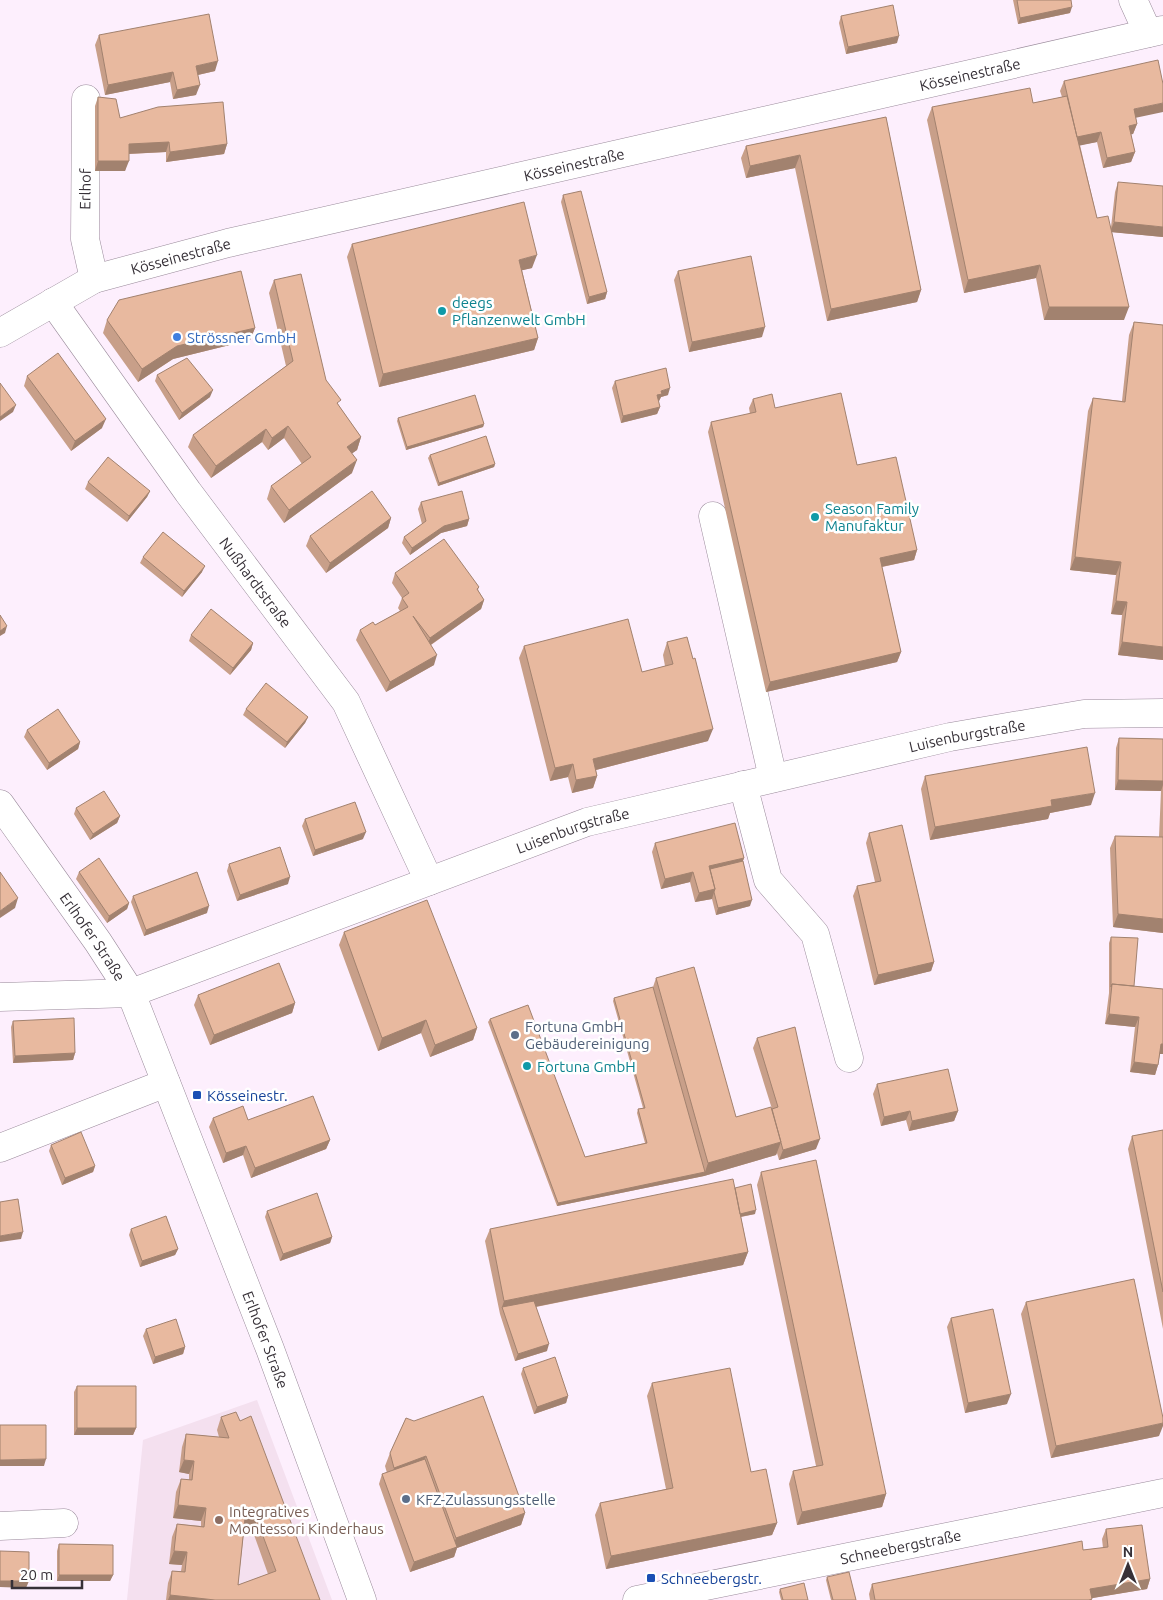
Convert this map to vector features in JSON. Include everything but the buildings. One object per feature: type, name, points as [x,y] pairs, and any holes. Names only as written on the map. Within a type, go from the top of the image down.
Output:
[{"type":"street","points":[[1133,0],[1155,32]]},
{"type":"street","name":"Kösseinestraße","points":[[0,333],[94,278],[237,241],[1155,32]]},
{"type":"street","name":"Erlhof","points":[[86,99],[85,239],[94,278]]},
{"type":"street","name":"Nußhardtstraße","points":[[53,302],[188,492],[346,702],[430,880]]},
{"type":"street","points":[[714,516],[773,778]]},
{"type":"street","name":"Luisenburgstraße","points":[[0,997],[131,993],[587,822],[950,737],[1084,714],[1163,713]]},
{"type":"street","points":[[743,785],[768,880],[815,934],[848,1058]]},
{"type":"street","name":"Erlhofer Straße","points":[[0,804],[98,942],[131,993],[270,1349],[362,1600]]},
{"type":"street","points":[[0,1148],[166,1083]]},
{"type":"street","name":"Schneebergstraße","points":[[637,1600],[1163,1493]]},
{"type":"street","points":[[0,1526],[64,1523]]},
{"type":"shaded area","name":"Integratives Montessori Kinderhaus","points":[[257,1400],[332,1600],[127,1600],[143,1440]]},
{"type":"place","name":"deegs Pflanzenwelt GmbH","points":[[442,311]]},
{"type":"place","name":"Strössner GmbH","points":[[177,337]]},
{"type":"place","name":"Season Family Manufaktur","points":[[815,517]]},
{"type":"place","name":"Fortuna GmbH Gebäudereinigung","points":[[515,1035]]},
{"type":"place","name":"Fortuna GmbH","points":[[527,1066]]},
{"type":"place","name":"Kösseinestr.","points":[[197,1095]]},
{"type":"place","name":"KFZ-Zulassungsstelle","points":[[406,1499]]},
{"type":"place","name":"Integratives Montessori Kinderhaus","points":[[219,1520]]},
{"type":"place","name":"Schneebergstr.","points":[[651,1578]]}]
